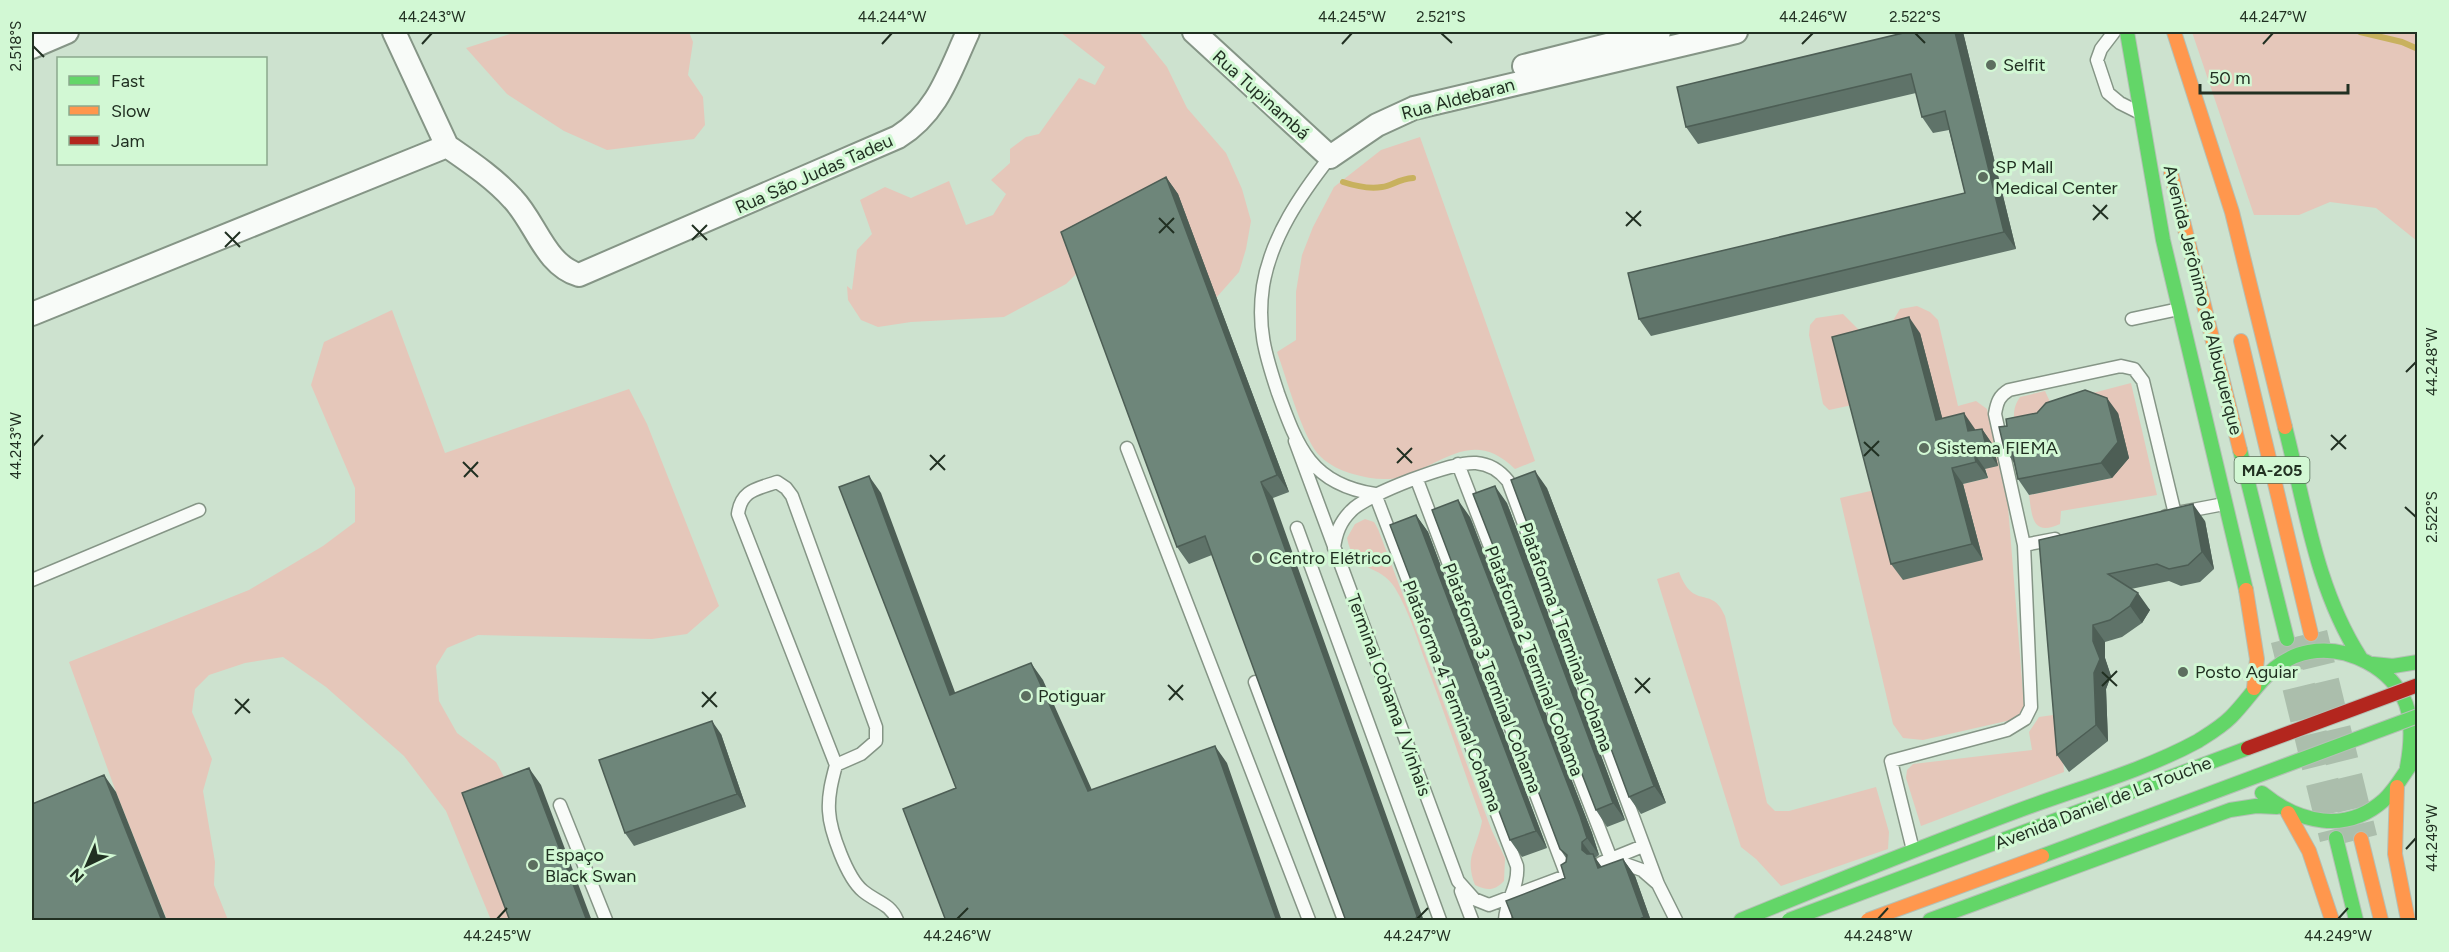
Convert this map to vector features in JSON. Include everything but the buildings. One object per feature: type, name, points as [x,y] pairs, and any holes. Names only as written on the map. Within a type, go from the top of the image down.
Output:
[{"type":"main road","points":[[2127,32],[2163,240],[2252,614],[2257,659],[2252,692],[2241,733],[2245,765],[2259,790],[2282,810],[2309,851],[2332,921]]},
{"type":"main road","points":[[2135,32],[2155,110]]},
{"type":"main road","points":[[2174,32],[2232,212],[2332,607],[2346,637],[2360,657]]},
{"type":"main road","name":"Avenida Jerônimo de Albuquerque","points":[[2174,32],[2202,169]]},
{"type":"main road","name":"Avenida Jerônimo de Albuquerque","points":[[2167,155],[2287,639]]},
{"type":"main road","name":"Avenida Jerônimo de Albuquerque","points":[[2238,328],[2311,634]]},
{"type":"main road","points":[[1741,921],[1913,850],[2173,753],[2208,736],[2230,718],[2283,661],[2302,653],[2331,651],[2360,657],[2373,664],[2391,679],[2403,699],[2411,721],[2412,744],[2407,767],[2397,787],[2392,833],[2396,876],[2408,921]]},
{"type":"main road","points":[[2373,664],[2393,666],[2418,662]]},
{"type":"main road","name":"Avenida Daniel de La Touche","points":[[1789,920],[2418,685]]},
{"type":"main road","name":"Avenida Daniel de La Touche","points":[[1868,921],[2418,716]]},
{"type":"main road","points":[[2407,767],[2418,755]]},
{"type":"main road","points":[[1930,921],[2229,810],[2256,806],[2282,810],[2307,820],[2327,823],[2347,820],[2375,807],[2397,787]]},
{"type":"main road","points":[[2336,838],[2356,921]]},
{"type":"main road","points":[[2361,839],[2381,921]]},
{"type":"street","points":[[32,47],[67,32]]},
{"type":"street","points":[[32,314],[447,146],[394,32]]},
{"type":"street","name":"Rua São Judas Tadeu","points":[[447,146],[496,182],[530,219],[558,265],[579,275],[897,137],[915,126],[935,101],[968,32]]},
{"type":"street","name":"Rua Tupinambá","points":[[1194,32],[1330,157]]},
{"type":"street","name":"Rua Aldebaran","points":[[1330,157],[1361,123],[1408,95],[1659,32]]},
{"type":"street","name":"Rua Aldebaran","points":[[1330,157],[1377,124],[1414,108],[1736,32]]},
{"type":"lane","points":[[2114,32],[2101,49],[2097,60],[2108,93],[2120,103],[2140,113]]},
{"type":"lane","name":"Terminal Cohama / Vinhais","points":[[1330,157],[1298,200],[1284,227],[1263,284],[1261,314],[1263,349],[1472,921]]},
{"type":"lane","points":[[2132,318],[2180,309]]},
{"type":"lane","points":[[1913,850],[1891,761],[2007,730],[2025,719],[2031,707],[2024,545],[1995,414],[1997,403],[2009,390],[2121,366],[2134,369],[2143,381],[2175,514]]},
{"type":"lane","points":[[1296,441],[1315,466],[1332,479],[1349,488],[1376,494]]},
{"type":"lane","points":[[1127,448],[1309,921]]},
{"type":"lane","points":[[1334,548],[1335,537],[1344,519],[1360,502],[1458,464]]},
{"type":"lane","name":"Plataforma 1 Terminal Cohama","points":[[1458,464],[1487,465],[1503,474],[1508,481],[1658,884]]},
{"type":"lane","name":"Plataforma 2 Terminal Cohama","points":[[1458,464],[1606,861]]},
{"type":"lane","name":"Plataforma 3 Terminal Cohama","points":[[1417,480],[1569,875]]},
{"type":"lane","points":[[836,765],[870,748],[876,741],[876,727],[792,496],[777,482],[744,495],[738,514],[836,765],[829,793],[829,812],[852,880],[863,892],[886,904],[894,912],[897,921]]},
{"type":"lane","name":"Plataforma 4 Terminal Cohama","points":[[1376,494],[1517,866],[1517,881],[1509,898]]},
{"type":"lane","points":[[2151,519],[2227,503]]},
{"type":"lane","points":[[32,580],[200,510]]},
{"type":"lane","points":[[1297,528],[1440,921]]},
{"type":"lane","points":[[2024,545],[2070,536]]},
{"type":"lane","points":[[1255,682],[1344,921]]},
{"type":"lane","points":[[560,805],[606,921]]},
{"type":"lane","points":[[1606,861],[1643,846]]},
{"type":"lane","points":[[1606,861],[1642,870],[1658,884],[1676,921]]},
{"type":"lane","name":"Terminal Cohama / Vinhais","points":[[1458,881],[1469,896],[1481,903],[1494,904],[1569,875]]},
{"type":"lane","points":[[1505,921],[1509,898]]},
{"type":"shaded area","points":[[516,32],[689,32],[693,42],[688,75],[703,97],[705,125],[694,139],[607,150],[564,131],[507,94],[466,48]]},
{"type":"shaded area","points":[[1060,32],[1139,32],[1167,67],[1187,108],[1226,153],[1242,189],[1251,221],[1239,272],[1216,298],[1080,270],[1066,284],[1004,317],[911,322],[878,327],[861,320],[848,300],[847,286],[852,290],[857,250],[872,234],[860,200],[885,187],[911,198],[949,181],[966,225],[993,215],[1006,194],[991,180],[1010,163],[1010,149],[1026,137],[1039,134],[1079,78],[1095,85],[1105,67]]},
{"type":"shaded area","points":[[2192,32],[2417,32],[2417,241],[2376,208],[2330,202],[2299,215],[2254,215]]},
{"type":"shaded area","points":[[1420,137],[1535,461],[1515,469],[1501,457],[1487,451],[1474,450],[1449,456],[1407,475],[1394,478],[1366,477],[1336,467],[1328,463],[1314,449],[1296,408],[1277,352],[1296,340],[1296,292],[1302,255],[1313,227],[1334,187],[1381,150]]},
{"type":"shaded area","points":[[1917,306],[1930,312],[1938,320],[1958,406],[1976,401],[1987,409],[2008,506],[2024,706],[2020,716],[2011,720],[1923,740],[1903,738],[1893,724],[1840,498],[1879,489],[1983,560],[1963,484],[1988,478],[1975,430],[1857,404],[1829,410],[1823,404],[1809,335],[1810,325],[1816,318],[1843,314],[1860,331],[1889,327],[1900,309]]},
{"type":"shaded area","points":[[392,310],[445,453],[629,389],[647,424],[719,606],[687,634],[652,639],[478,635],[447,648],[436,666],[439,701],[457,733],[496,762],[514,795],[515,920],[491,920],[446,811],[404,756],[326,687],[283,657],[245,663],[209,675],[195,689],[192,712],[212,759],[203,791],[215,862],[214,885],[228,920],[167,920],[116,792],[69,662],[249,590],[323,546],[355,522],[355,488],[311,385],[324,342]]},
{"type":"shaded area","points":[[2131,383],[2157,495],[2061,511],[2060,524],[2044,528],[2039,526],[2033,517],[2029,495],[2112,478],[2017,434],[2014,411],[2020,397],[2045,391],[2051,404]]},
{"type":"shaded area","points":[[1365,519],[1374,522],[1378,529],[1492,831],[1505,858],[1504,881],[1497,887],[1487,889],[1475,885],[1471,860],[1482,821],[1409,617],[1389,580],[1361,563],[1350,549],[1347,538],[1355,524]]},
{"type":"shaded area","points":[[1679,572],[1691,591],[1714,601],[1725,616],[1767,803],[1775,811],[1789,811],[1876,787],[1889,832],[1888,849],[1781,886],[1756,859],[1741,847],[1657,579]]},
{"type":"shaded area","points":[[2060,714],[2064,772],[1921,826],[1906,778],[1907,770],[1913,764],[2032,750],[2029,732],[2039,717]]},
{"type":"waterway","points":[[2360,32],[2402,42],[2418,49]]},
{"type":"waterway","points":[[1343,182],[1377,188],[1413,178]]},
{"type":"tunnel","points":[[2311,634],[2361,839]]},
{"type":"tunnel","points":[[2287,639],[2336,838]]},
{"type":"traffic: fast","points":[[2127,32],[2163,240],[2246,590]]},
{"type":"traffic: fast","points":[[2285,427],[2322,575],[2345,631],[2360,657]]},
{"type":"traffic: fast","points":[[2240,450],[2287,639]]},
{"type":"traffic: fast","points":[[1741,920],[2020,810],[2177,752],[2227,721],[2274,669],[2295,656],[2309,652],[2338,652],[2353,656],[2379,670],[2390,680],[2406,704],[2410,719],[2411,735],[2407,767]]},
{"type":"traffic: fast","points":[[2373,664],[2393,666],[2418,662]]},
{"type":"traffic: fast","points":[[2042,856],[2418,716]]},
{"type":"traffic: fast","points":[[1789,920],[2248,748]]},
{"type":"traffic: fast","points":[[2262,793],[2291,812],[2307,817],[2338,821],[2369,811],[2384,800],[2418,755]]},
{"type":"traffic: fast","points":[[1930,920],[2230,810],[2256,806],[2277,807]]},
{"type":"traffic: fast","points":[[2336,838],[2356,920]]},
{"type":"traffic: slow","points":[[2174,32],[2232,212],[2285,427]]},
{"type":"traffic: slow","points":[[2171,173],[2240,450]]},
{"type":"traffic: slow","points":[[2241,341],[2311,634]]},
{"type":"traffic: slow","points":[[2246,590],[2257,659],[2254,688]]},
{"type":"traffic: slow","points":[[2397,787],[2395,854],[2408,920]]},
{"type":"traffic: slow","points":[[2288,813],[2309,851],[2332,920]]},
{"type":"traffic: slow","points":[[2361,839],[2381,920]]},
{"type":"traffic: slow","points":[[1868,920],[2042,856]]},
{"type":"traffic: jam","points":[[2248,748],[2418,685]]},
{"type":"place","name":"Selfit","points":[[1991,65]]},
{"type":"place","name":"SP Mall Medical Center","points":[[1983,177]]},
{"type":"place","name":"Sistema FIEMA","points":[[1924,448]]},
{"type":"place","name":"Centro Elétrico","points":[[1257,558]]},
{"type":"place","name":"Posto Aguiar","points":[[2183,672]]},
{"type":"place","name":"Potiguar","points":[[1026,696]]},
{"type":"place","name":"Espaço Black Swan","points":[[533,865]]}]
